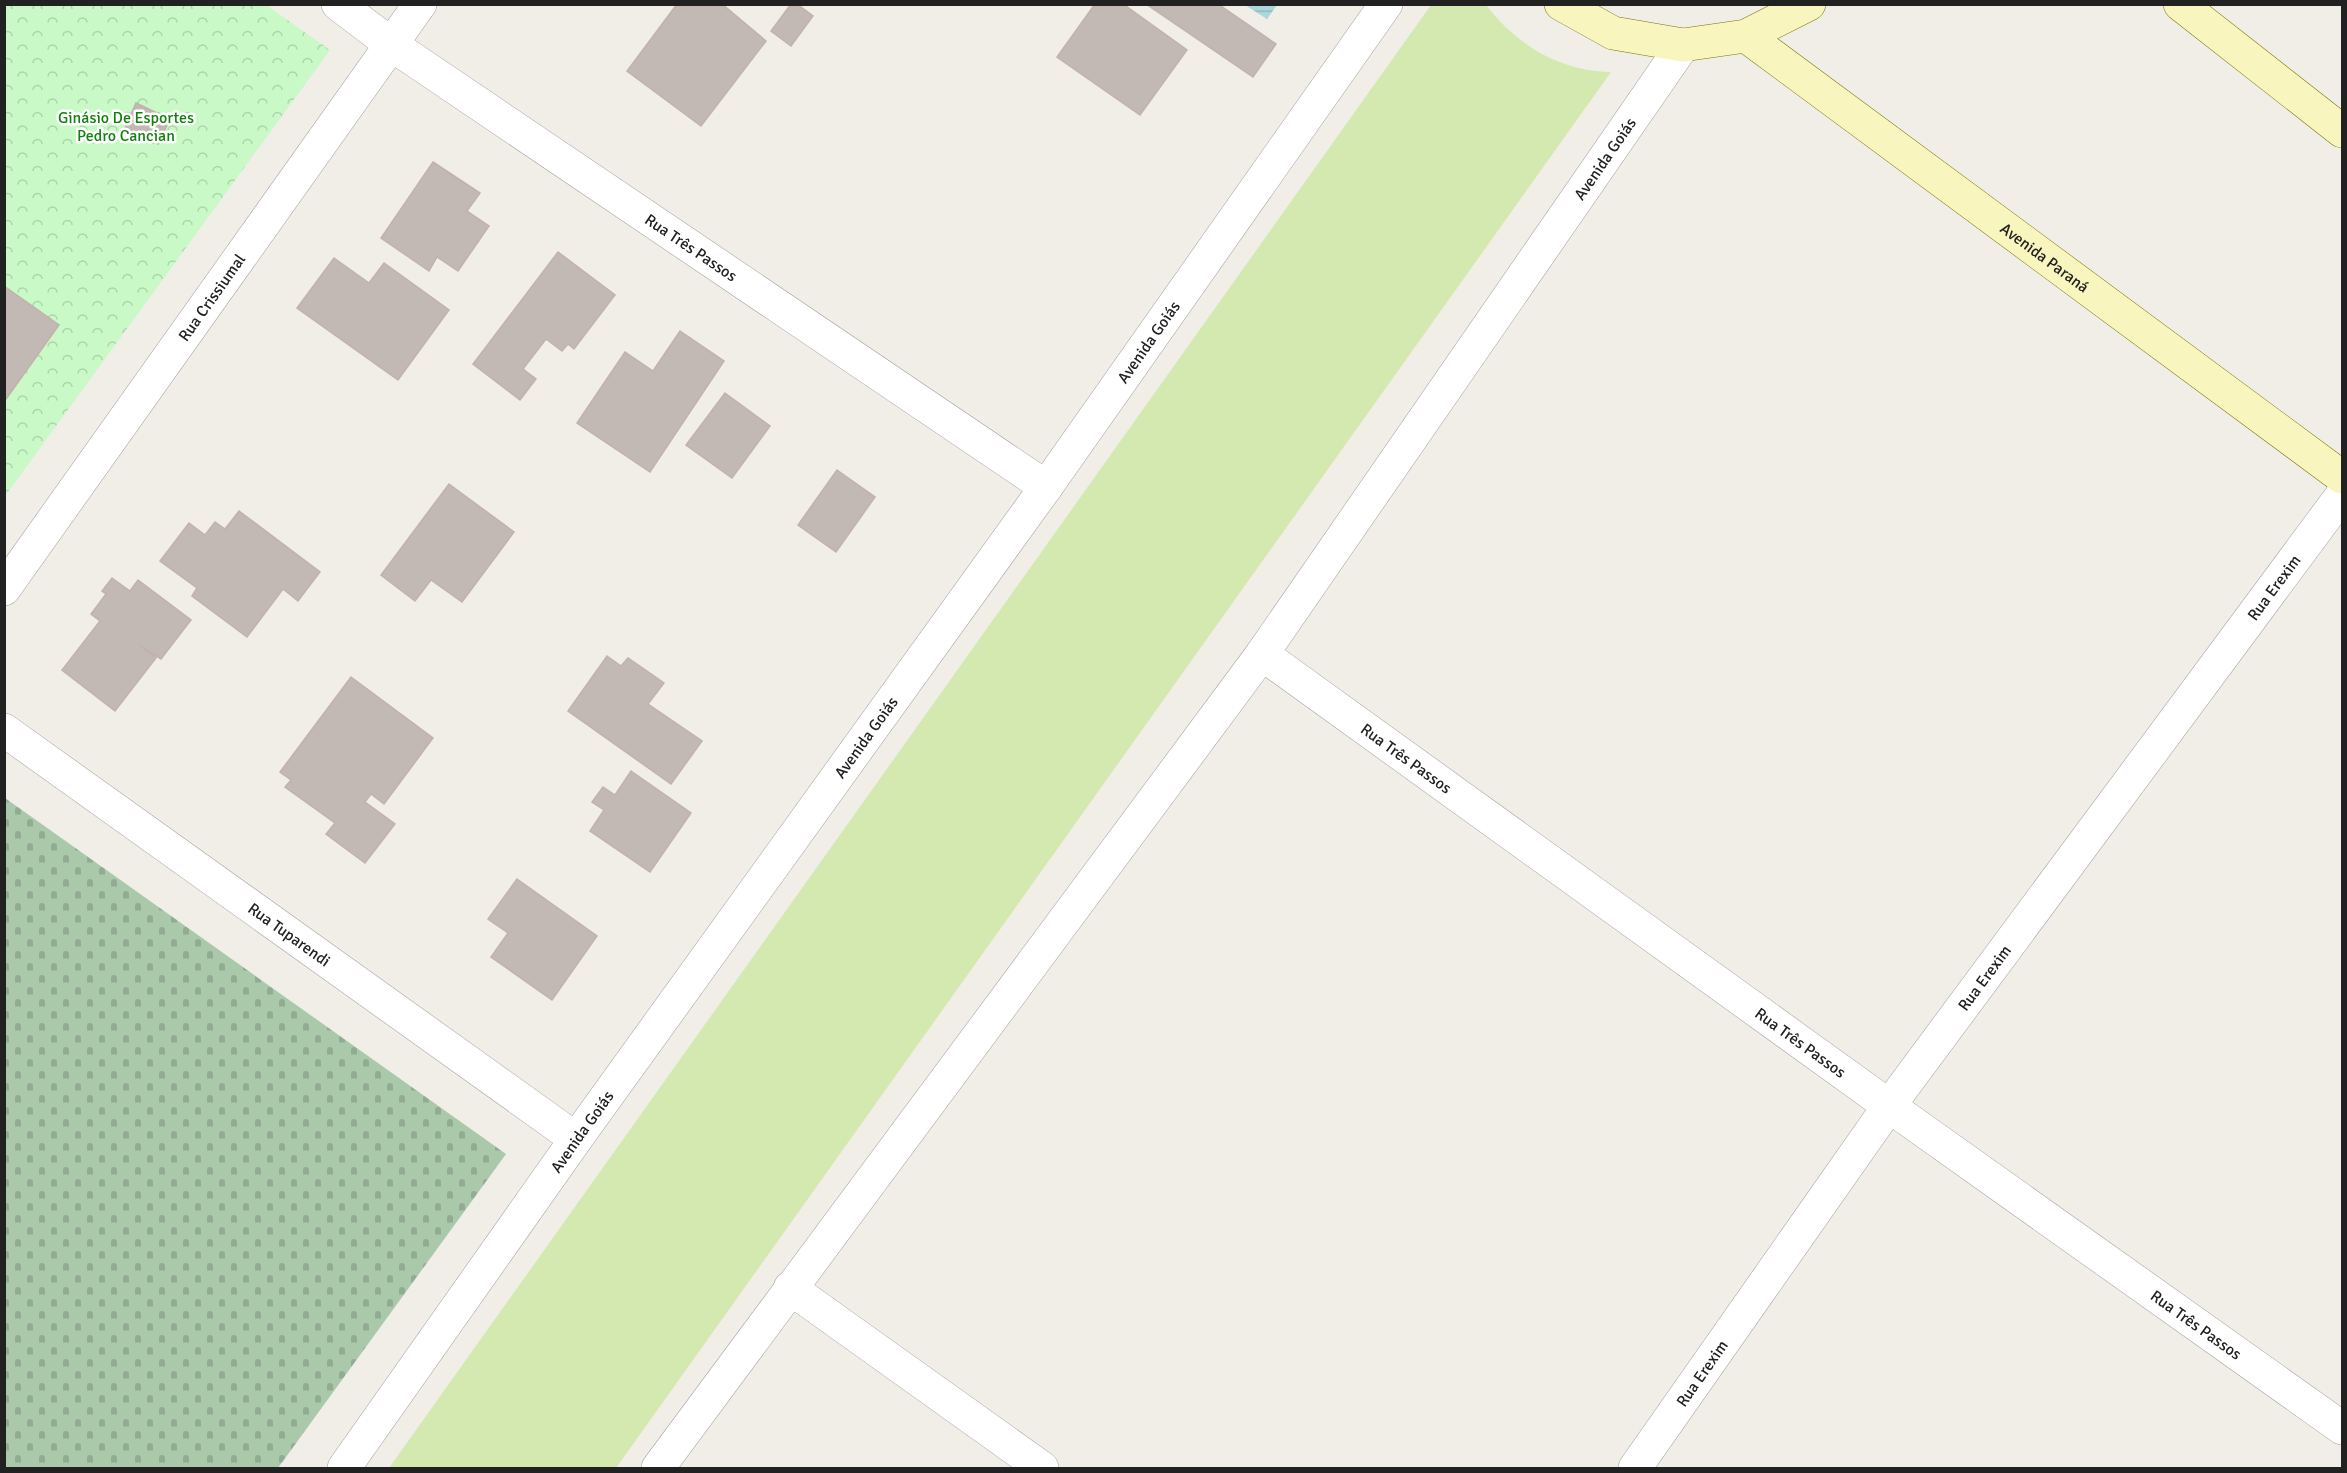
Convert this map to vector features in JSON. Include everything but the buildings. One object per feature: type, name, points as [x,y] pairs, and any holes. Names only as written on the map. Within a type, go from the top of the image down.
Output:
[{"type":"main road","points":[[1561,4],[1613,33],[1683,45],[1746,36],[1809,4]]},
{"type":"main road","points":[[2180,4],[2343,131]]},
{"type":"main road","name":"Avenida Paraná","points":[[1746,36],[2343,477]]},
{"type":"street","name":"Rua Três Passos","points":[[338,4],[392,45],[1046,487]]},
{"type":"street","name":"Rua Crissiumal","points":[[4,589],[420,4]]},
{"type":"street","name":"Avenida Goiás","points":[[344,1468],[576,1138],[1046,487],[1386,4]]},
{"type":"street","name":"Avenida Goiás","points":[[658,1468],[1262,654],[1683,45]]},
{"type":"street","name":"Rua Erexim","points":[[1635,1468],[1889,1106],[2343,495]]},
{"type":"street","name":"Rua Três Passos","points":[[1262,654],[1889,1106],[2343,1428]]},
{"type":"street","name":"Rua Tuparendi","points":[[4,730],[576,1138]]},
{"type":"street","points":[[790,1288],[1042,1468]]},
{"type":"green space","name":"Ginásio De Esportes Pedro Cancian","points":[[5,5],[266,5],[330,50],[5,496]]},
{"type":"green space","points":[[1431,5],[1486,5],[1511,32],[1525,44],[1541,53],[1574,67],[1611,72],[616,1468],[389,1468]]},
{"type":"green space","points":[[5,798],[506,1154],[278,1468],[5,1468]]},
{"type":"water","points":[[1277,4],[1267,19],[1245,5]]}]
